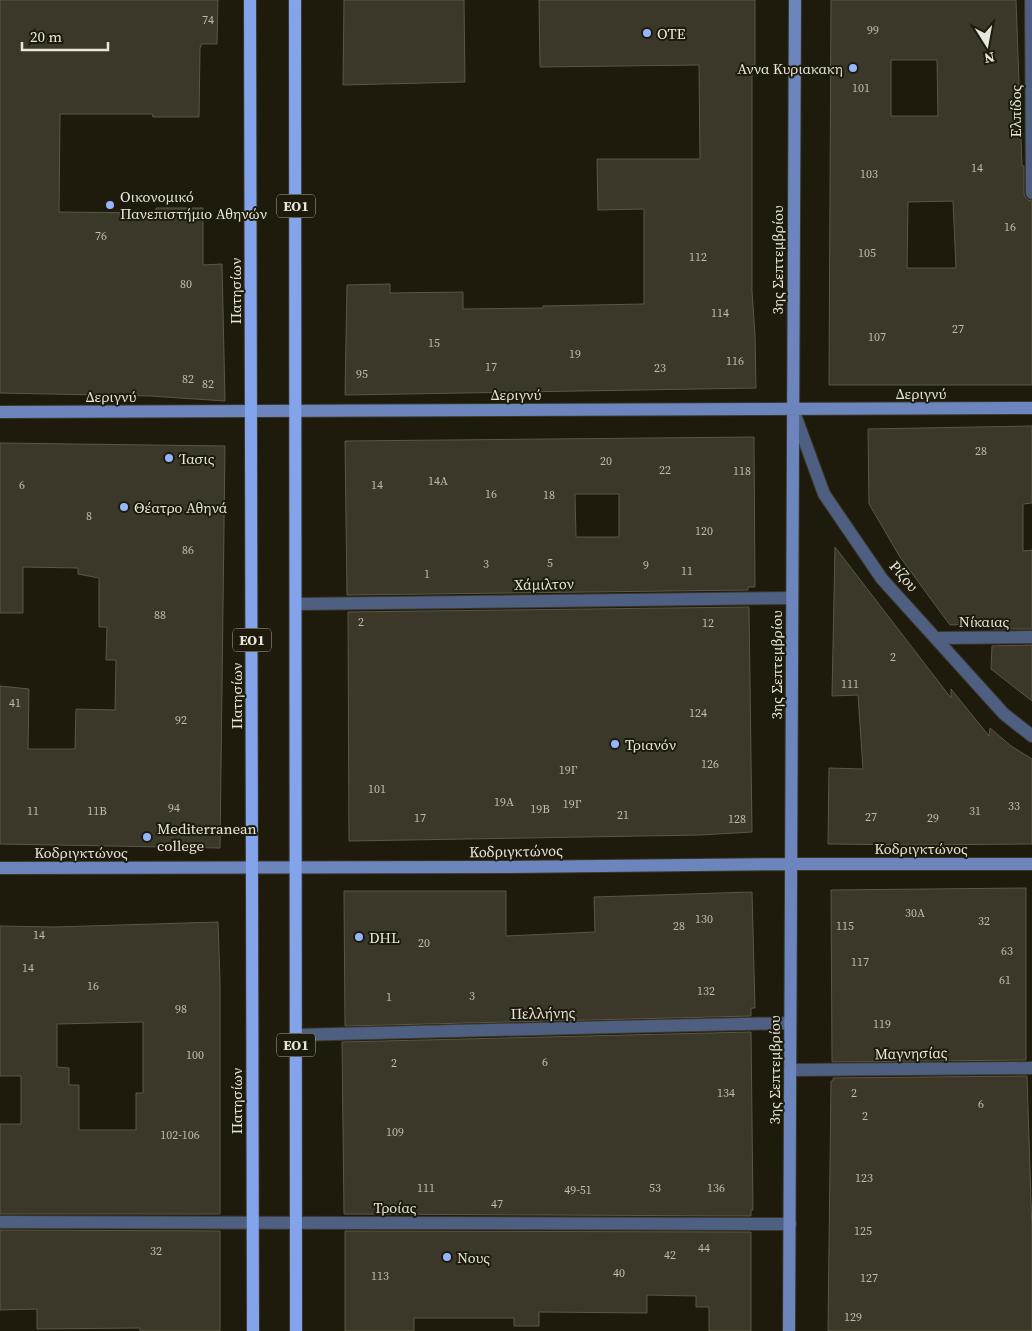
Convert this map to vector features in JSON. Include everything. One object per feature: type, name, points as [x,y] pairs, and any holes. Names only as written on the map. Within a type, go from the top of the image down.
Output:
[{"type":"main road","name":"Πατησίων","points":[[250,0],[253,1331]]},
{"type":"main road","name":"ΕΟ1","points":[[296,0],[296,1331]]},
{"type":"main road","name":"3ης Σεπτεμβρίου","points":[[789,1331],[795,0]]},
{"type":"main road","name":"Δεριγνύ","points":[[0,412],[1032,408]]},
{"type":"main road","name":"Κοδριγκτώνος","points":[[0,868],[1032,864]]},
{"type":"street","name":"Ελπίδος","points":[[1030,0],[1032,193]]},
{"type":"street","name":"Ρίζου","points":[[793,409],[824,494],[882,579],[1004,714],[1032,736]]},
{"type":"street","name":"Χάμιλτον","points":[[296,604],[792,598]]},
{"type":"street","name":"Νίκαιας","points":[[937,638],[1032,637]]},
{"type":"street","name":"Πελλήνης","points":[[296,1035],[790,1023]]},
{"type":"street","name":"Μαγνησίας","points":[[790,1070],[1032,1068]]},
{"type":"street","name":"Τροίας","points":[[0,1222],[790,1224]]},
{"type":"building","name":"Οικονομικό Πανεπιστήμιο Αθηνών","points":[[0,0],[218,0],[217,44],[201,44],[200,47],[199,117],[153,117],[152,114],[60,114],[59,212],[156,213],[156,208],[203,208],[203,265],[222,264],[225,401],[150,396],[0,393]]},
{"type":"building","points":[[344,0],[464,0],[465,82],[343,85]]},
{"type":"building","points":[[539,0],[755,0],[755,65],[752,65],[752,291],[756,388],[345,395],[347,285],[390,284],[390,293],[463,292],[463,309],[644,304],[644,209],[598,210],[597,159],[700,159],[699,65],[540,67]]},
{"type":"building","points":[[831,0],[1016,0],[1024,193],[1028,200],[1032,201],[1032,385],[829,385]],"holes":[[[891,60],[937,60],[938,116],[891,116]],[[953,201],[956,268],[907,268],[908,202]]]},
{"type":"building","points":[[1032,426],[1032,503],[1023,504],[1023,551],[1032,550],[1032,629],[993,629],[993,623],[950,625],[900,557],[869,504],[868,429]]},
{"type":"building","points":[[754,437],[755,587],[748,587],[748,590],[347,595],[345,441]],"holes":[[[575,494],[619,494],[619,537],[576,537]]]},
{"type":"building","points":[[0,443],[225,446],[220,848],[0,844],[0,686],[29,689],[28,749],[75,749],[76,709],[115,710],[116,660],[106,660],[107,627],[99,627],[99,578],[78,574],[78,568],[23,567],[23,613],[0,613]]},
{"type":"building","points":[[835,547],[951,698],[951,689],[989,736],[990,728],[1011,746],[1032,759],[1032,844],[828,844],[829,768],[863,769],[858,695],[832,696]]},
{"type":"building","points":[[749,607],[752,832],[701,835],[349,841],[348,612]]},
{"type":"building","points":[[1032,645],[1032,701],[991,669],[992,646]]},
{"type":"building","points":[[1026,888],[1026,1060],[832,1062],[831,890]]},
{"type":"building","points":[[344,891],[506,891],[506,936],[595,932],[594,897],[752,892],[755,1008],[751,1008],[751,1016],[345,1026]]},
{"type":"building","points":[[218,922],[220,980],[220,1214],[0,1214],[0,1124],[21,1124],[21,1076],[0,1076],[0,926],[55,927]],"holes":[[[143,1022],[143,1093],[136,1093],[136,1130],[79,1130],[79,1085],[69,1085],[69,1068],[57,1067],[57,1024]]]},
{"type":"building","points":[[751,1032],[753,1210],[751,1210],[751,1216],[344,1214],[342,1042]]},
{"type":"building","points":[[1027,1076],[1032,1232],[1032,1331],[828,1331],[831,1081],[833,1081],[833,1078]]},
{"type":"building","points":[[0,1230],[220,1231],[220,1331],[140,1331],[140,1328],[37,1329],[37,1309],[0,1310]]},
{"type":"building","points":[[345,1231],[751,1232],[751,1331],[709,1331],[709,1307],[696,1307],[696,1296],[647,1295],[647,1313],[539,1312],[539,1326],[514,1326],[514,1318],[414,1318],[414,1331],[345,1331]]},
{"type":"place","name":"ΟΤΕ","points":[[647,33]]},
{"type":"place","name":"Αννα Κυριακακη","points":[[853,68]]},
{"type":"place","name":"Οικονομικό Πανεπιστήμιο Αθηνών","points":[[110,205]]},
{"type":"place","name":"Ίασις","points":[[169,458]]},
{"type":"place","name":"Θέατρο Αθηνά","points":[[124,507]]},
{"type":"place","name":"Τριανόν","points":[[615,744]]},
{"type":"place","name":"Mediterranean college","points":[[147,837]]},
{"type":"place","name":"DHL","points":[[359,937]]},
{"type":"place","name":"Νους","points":[[447,1257]]}]
